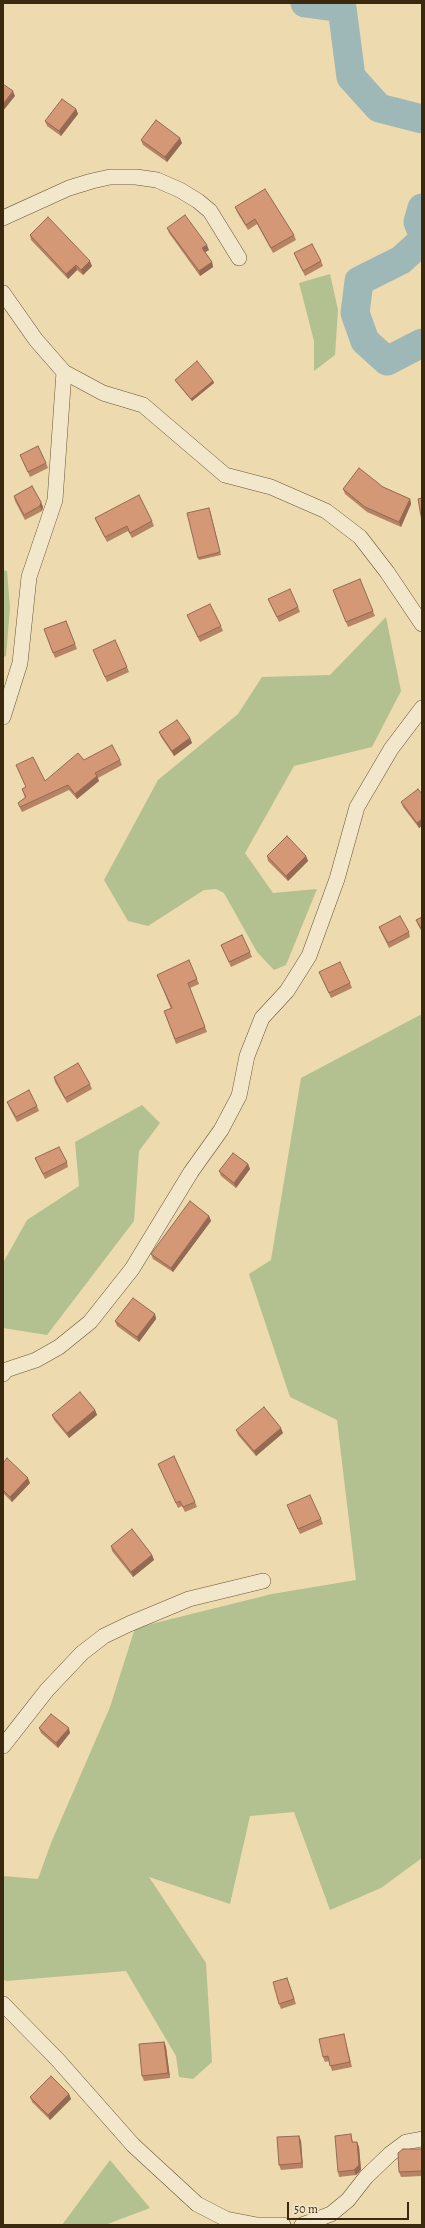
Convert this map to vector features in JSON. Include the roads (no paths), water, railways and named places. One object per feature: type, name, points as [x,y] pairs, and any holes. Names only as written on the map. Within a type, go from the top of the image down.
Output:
[{"type":"street","points":[[3,218],[70,188],[92,181],[110,177],[136,177],[157,180],[180,190],[198,201],[210,211],[239,258]]},
{"type":"street","points":[[3,293],[36,340],[64,372],[103,392],[143,405],[225,475],[271,487],[326,511],[360,537],[387,572],[422,624]]},
{"type":"street","points":[[3,717],[20,664],[30,576],[55,500],[64,372]]},
{"type":"street","points":[[3,1374],[6,1370],[36,1360],[59,1347],[90,1322],[132,1269],[191,1172],[221,1130],[239,1096],[247,1056],[262,1018],[287,991],[309,956],[320,922],[337,879],[357,807],[390,749],[422,708]]},
{"type":"street","points":[[3,1746],[48,1690],[82,1653],[104,1636],[189,1599],[263,1581]]},
{"type":"street","points":[[3,2004],[57,2059],[133,2145],[197,2204],[226,2219],[257,2225],[283,2225]]},
{"type":"street","points":[[302,2225],[330,2214],[348,2200],[366,2177],[390,2154],[406,2142],[422,2139]]},
{"type":"waterway","points":[[305,3],[342,8],[351,77],[379,108],[422,119]]},
{"type":"waterway","points":[[422,208],[418,222],[422,232]]},
{"type":"waterway","points":[[422,241],[401,260],[359,281],[355,313],[365,341],[387,361],[422,343]]}]
